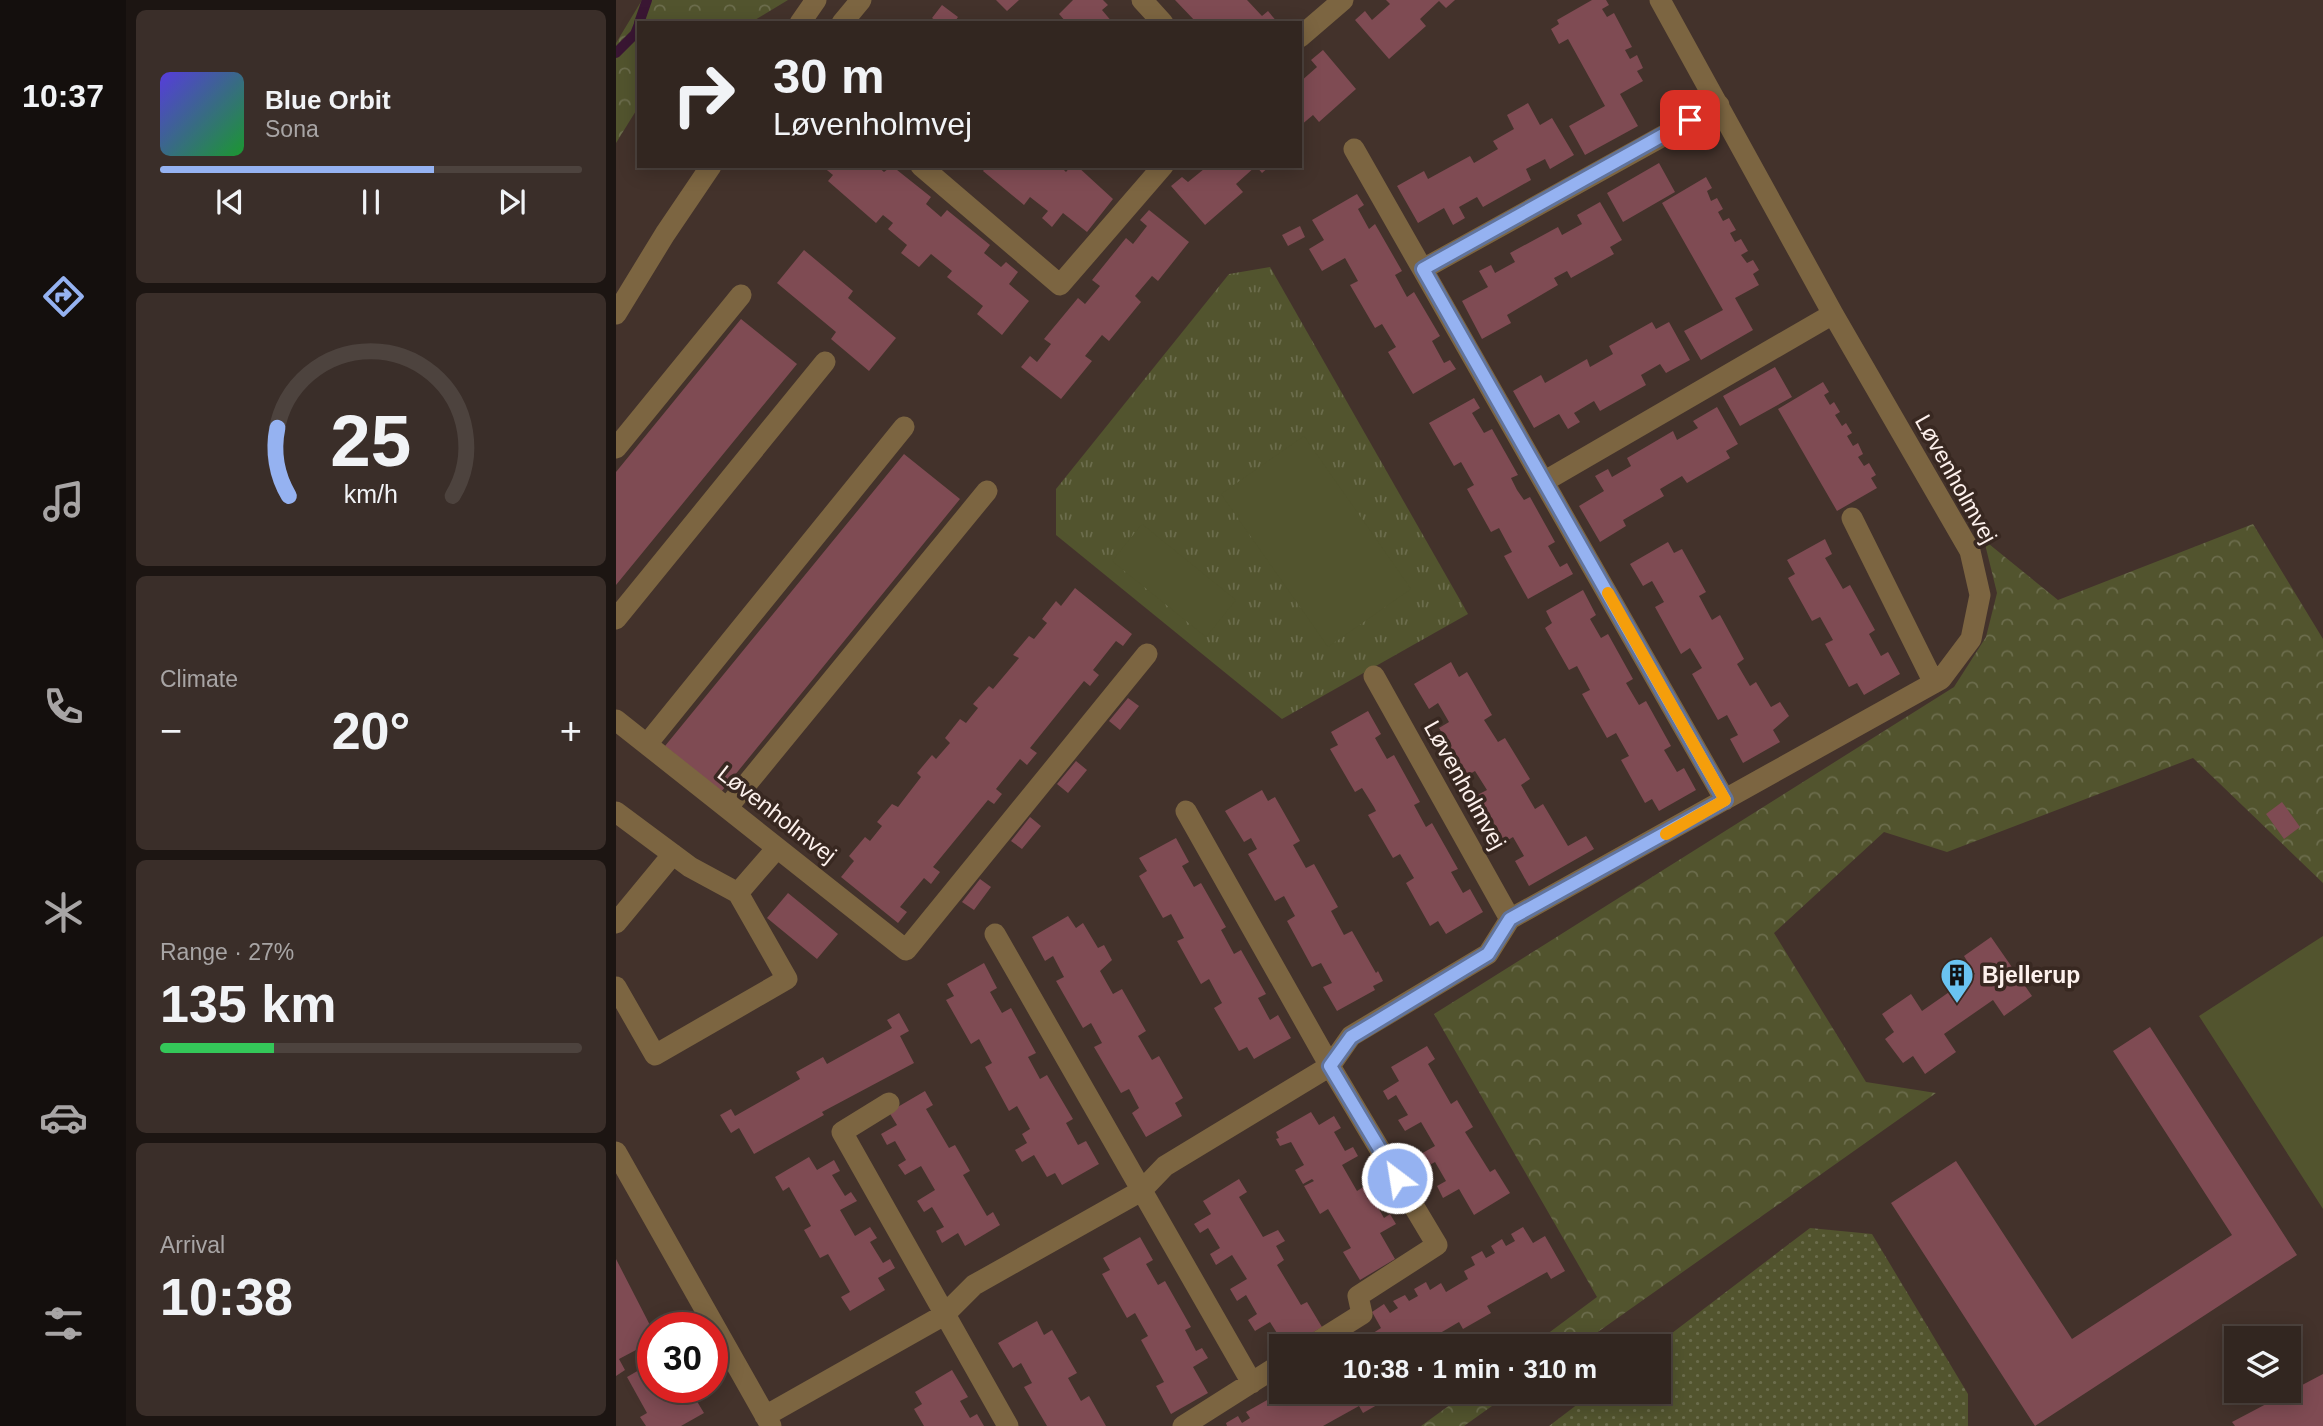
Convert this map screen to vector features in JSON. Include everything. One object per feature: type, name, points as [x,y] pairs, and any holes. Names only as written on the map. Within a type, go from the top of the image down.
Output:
[{"type":"street","points":[[801,21],[816,0]]},
{"type":"street","points":[[844,21],[861,0]]},
{"type":"street","points":[[1142,0],[1161,21]]},
{"type":"street","points":[[1302,35],[1343,0]]},
{"type":"street","name":"Løvenholmvej","points":[[768,1421],[944,1315],[974,1286],[1141,1191],[1165,1166],[1330,1066],[1351,1037],[1488,954],[1510,919],[1941,679],[1970,639],[1980,595],[1970,551],[1833,314],[1660,0]]},
{"type":"street","points":[[1423,269],[1719,104]]},
{"type":"street","points":[[1354,149],[1725,800]]},
{"type":"street","points":[[616,314],[710,168]]},
{"type":"street","points":[[922,168],[1060,285],[1161,168]]},
{"type":"street","points":[[616,448],[741,295]]},
{"type":"street","points":[[1545,481],[1833,314]]},
{"type":"street","points":[[616,619],[825,362]]},
{"type":"street","points":[[647,744],[905,427]]},
{"type":"street","points":[[727,808],[987,491]]},
{"type":"street","points":[[1852,518],[1934,683]]},
{"type":"street","name":"Løvenholmvej","points":[[616,720],[906,950],[1146,654]]},
{"type":"street","name":"Løvenholmvej","points":[[1374,676],[1510,919]]},
{"type":"street","points":[[1186,811],[1330,1066],[1437,1245],[1358,1296],[1362,1314],[1330,1334]]},
{"type":"street","points":[[616,812],[690,867],[738,892],[787,979],[655,1055],[616,987]]},
{"type":"street","points":[[738,892],[777,848]]},
{"type":"street","points":[[616,923],[673,854]]},
{"type":"street","points":[[995,934],[1252,1382]]},
{"type":"street","points":[[889,1103],[842,1132],[1008,1426]]},
{"type":"street","points":[[616,1152],[768,1421]]},
{"type":"street","points":[[1182,1426],[1269,1371]]},
{"type":"green space","points":[[642,0],[788,0],[753,21],[637,21],[637,109],[616,143],[616,43]]},
{"type":"green space","points":[[1270,267],[1468,614],[1282,719],[1056,535],[1056,489],[1229,274]]},
{"type":"green space","points":[[1304,436],[1411,589],[1328,647],[1221,494]]},
{"type":"green space","points":[[1142,524],[1236,600],[1206,637],[1112,561]]},
{"type":"green space","points":[[2253,524],[2323,639],[2323,883],[2193,758],[1947,852],[1884,832],[1774,933],[1866,1082],[1936,1093],[1595,1334],[1547,1334],[1597,1297],[1434,1014],[1954,687],[1986,637],[1997,593],[1984,540],[2058,600]]},
{"type":"green space","points":[[2323,936],[2323,1209],[2199,1016]]},
{"type":"green space","points":[[1810,1228],[1872,1234],[1968,1394],[1968,1426],[1549,1426],[1578,1404],[1671,1404],[1671,1334]]},
{"type":"green space","points":[[1451,1404],[1495,1404],[1464,1426],[1421,1426]]},
{"type":"building","points":[[996,0],[1019,0],[1007,11]]},
{"type":"building","points":[[1073,0],[1103,0],[1108,5],[1102,10],[1111,21],[1065,21],[1059,14]]},
{"type":"building","points":[[1175,0],[1247,0],[1262,16],[1268,11],[1276,21],[1208,19],[1195,21]]},
{"type":"building","points":[[1386,0],[1455,0],[1446,8],[1439,1],[1420,19],[1426,26],[1389,59],[1355,20],[1365,11],[1372,20],[1390,4]]},
{"type":"building","points":[[1592,0],[1606,0],[1609,5],[1602,9],[1607,17],[1614,13],[1632,47],[1625,50],[1630,59],[1637,55],[1643,68],[1637,71],[1643,81],[1620,94],[1638,126],[1585,155],[1569,126],[1605,106],[1568,39],[1559,44],[1551,29],[1559,24],[1557,20]]},
{"type":"building","points":[[942,5],[958,17],[955,21],[936,21],[932,18]]},
{"type":"building","points":[[1323,50],[1356,89],[1319,122],[1313,115],[1302,124],[1302,80],[1317,67],[1311,60]]},
{"type":"building","points":[[1528,103],[1540,125],[1552,118],[1574,155],[1550,169],[1545,159],[1526,169],[1531,180],[1483,207],[1477,197],[1459,207],[1465,218],[1453,225],[1444,208],[1418,223],[1397,186],[1424,171],[1428,179],[1470,156],[1474,163],[1498,149],[1493,141],[1514,129],[1507,115]]},
{"type":"building","points":[[1659,163],[1675,192],[1623,222],[1607,193]]},
{"type":"building","points":[[824,168],[879,168],[884,172],[895,168],[931,197],[926,204],[941,217],[947,210],[990,245],[984,253],[1001,267],[1006,262],[1018,272],[1009,284],[1029,301],[1002,335],[977,314],[983,306],[947,277],[952,271],[931,254],[919,267],[901,253],[907,245],[888,229],[893,223],[883,215],[876,223],[828,181],[833,175]]},
{"type":"building","points":[[985,168],[1062,168],[1066,172],[1069,168],[1079,168],[1113,199],[1087,232],[1063,213],[1052,227],[1042,218],[1048,211],[1030,197],[1024,205],[983,171]]},
{"type":"building","points":[[1254,168],[1236,184],[1243,192],[1205,225],[1171,186],[1182,177],[1188,182],[1204,169]]},
{"type":"building","points":[[1706,177],[1712,188],[1707,191],[1711,201],[1717,198],[1723,209],[1718,212],[1723,221],[1729,218],[1736,230],[1730,233],[1735,242],[1741,239],[1748,251],[1741,255],[1747,263],[1753,260],[1759,270],[1753,274],[1759,285],[1735,298],[1753,330],[1701,360],[1684,331],[1723,310],[1662,203]]},
{"type":"building","points":[[1357,194],[1364,205],[1358,209],[1369,229],[1375,224],[1402,271],[1395,275],[1407,297],[1414,292],[1440,336],[1432,341],[1444,363],[1450,360],[1456,369],[1413,394],[1388,352],[1396,347],[1382,324],[1375,328],[1350,285],[1358,281],[1345,258],[1322,271],[1309,249],[1324,240],[1312,220]]},
{"type":"building","points":[[1600,202],[1622,240],[1610,247],[1614,254],[1571,278],[1567,271],[1554,278],[1558,285],[1507,315],[1511,323],[1482,339],[1462,301],[1488,287],[1479,271],[1491,265],[1495,273],[1515,262],[1510,253],[1558,227],[1562,235],[1582,224],[1577,215]]},
{"type":"building","points":[[1149,210],[1189,242],[1158,281],[1152,276],[1135,296],[1141,302],[1109,341],[1102,335],[1085,356],[1092,361],[1061,399],[1021,367],[1030,356],[1037,362],[1051,344],[1044,339],[1078,298],[1085,304],[1100,286],[1092,280],[1126,238],[1133,244],[1147,226],[1140,220]]},
{"type":"building","points":[[1300,226],[1305,237],[1288,246],[1282,235]]},
{"type":"building","points":[[804,250],[853,291],[848,298],[896,338],[869,371],[831,339],[836,332],[777,283]]},
{"type":"building","points":[[741,319],[797,364],[616,585],[616,472]]},
{"type":"building","points":[[1652,322],[1656,329],[1669,322],[1690,360],[1666,373],[1660,364],[1641,375],[1646,385],[1600,411],[1594,401],[1574,413],[1580,422],[1568,429],[1559,414],[1534,428],[1513,391],[1541,375],[1545,383],[1587,359],[1590,367],[1613,354],[1609,346]]},
{"type":"building","points":[[1775,367],[1792,397],[1740,426],[1723,396]]},
{"type":"building","points":[[1823,382],[1829,392],[1824,395],[1830,405],[1834,402],[1840,412],[1835,415],[1842,426],[1846,423],[1852,433],[1847,436],[1853,446],[1858,443],[1863,454],[1858,457],[1864,466],[1869,463],[1876,475],[1871,478],[1877,488],[1837,511],[1778,409]]},
{"type":"building","points":[[1474,398],[1480,408],[1472,413],[1484,433],[1492,429],[1518,475],[1511,478],[1517,490],[1524,500],[1530,497],[1555,542],[1548,546],[1560,567],[1567,563],[1573,574],[1528,599],[1504,556],[1512,552],[1499,528],[1491,532],[1467,489],[1474,485],[1461,462],[1454,466],[1429,423]]},
{"type":"building","points":[[1717,407],[1738,444],[1726,451],[1730,458],[1687,483],[1682,476],[1660,489],[1664,496],[1623,520],[1626,526],[1600,542],[1579,506],[1604,491],[1595,476],[1608,469],[1612,477],[1631,466],[1627,458],[1673,431],[1677,440],[1698,428],[1693,421]]},
{"type":"building","points":[[904,454],[960,499],[721,792],[665,746]]},
{"type":"building","points":[[1825,539],[1832,554],[1825,558],[1843,589],[1850,585],[1875,630],[1869,634],[1881,656],[1888,652],[1900,674],[1864,695],[1857,683],[1849,687],[1825,644],[1833,640],[1820,617],[1812,621],[1788,578],[1795,574],[1787,560]]},
{"type":"building","points":[[1668,542],[1674,553],[1682,549],[1706,592],[1699,596],[1712,620],[1720,615],[1744,659],[1737,664],[1750,686],[1756,682],[1771,707],[1780,702],[1789,716],[1773,730],[1780,742],[1743,763],[1730,739],[1738,735],[1727,715],[1718,720],[1692,674],[1702,668],[1690,648],[1681,654],[1655,607],[1664,602],[1652,581],[1643,586],[1630,564]]},
{"type":"building","points":[[1075,588],[1132,634],[1123,646],[1116,641],[1093,670],[1099,675],[1090,686],[1084,681],[1030,748],[1037,753],[1027,765],[1020,759],[996,789],[1002,794],[994,804],[988,800],[933,867],[940,872],[931,884],[924,878],[900,907],[907,912],[898,923],[841,877],[854,861],[849,856],[865,837],[870,841],[882,826],[877,822],[892,804],[898,807],[921,777],[917,773],[932,755],[936,759],[950,743],[945,738],[960,719],[966,723],[978,708],[973,704],[989,686],[993,689],[1019,658],[1013,655],[1029,636],[1034,639],[1047,623],[1042,619],[1056,601],[1061,606]]},
{"type":"building","points":[[1583,590],[1596,615],[1590,619],[1601,638],[1608,634],[1633,679],[1626,683],[1639,705],[1646,701],[1671,746],[1664,750],[1677,772],[1684,768],[1696,790],[1659,811],[1652,799],[1645,803],[1621,760],[1629,756],[1616,733],[1607,738],[1582,694],[1590,690],[1577,666],[1569,670],[1545,628],[1552,623],[1546,611]]},
{"type":"building","points":[[1451,662],[1459,677],[1467,672],[1492,715],[1484,720],[1498,742],[1505,738],[1530,779],[1521,785],[1535,809],[1543,804],[1568,846],[1586,836],[1594,849],[1529,886],[1515,861],[1524,856],[1513,837],[1505,842],[1477,795],[1487,790],[1475,771],[1468,775],[1439,728],[1449,722],[1438,703],[1429,709],[1414,684]]},
{"type":"building","points":[[1128,698],[1139,706],[1120,730],[1109,721]]},
{"type":"building","points":[[1368,711],[1381,734],[1375,738],[1387,759],[1394,755],[1420,802],[1414,805],[1426,827],[1432,823],[1458,869],[1451,872],[1463,893],[1470,889],[1483,912],[1446,934],[1438,921],[1430,926],[1406,883],[1414,878],[1400,854],[1393,858],[1368,815],[1376,811],[1374,807],[1362,788],[1355,792],[1330,749],[1338,745],[1331,732]]},
{"type":"building","points":[[1076,761],[1087,770],[1068,793],[1057,784]]},
{"type":"building","points":[[1262,790],[1268,801],[1275,797],[1300,841],[1293,845],[1306,868],[1314,864],[1338,907],[1331,911],[1344,935],[1352,931],[1383,981],[1373,986],[1375,990],[1337,1011],[1323,987],[1332,983],[1321,963],[1312,967],[1287,921],[1295,916],[1284,896],[1275,901],[1248,854],[1257,849],[1251,838],[1244,842],[1225,811]]},
{"type":"building","points":[[2282,802],[2300,827],[2284,839],[2266,814]]},
{"type":"building","points":[[1030,817],[1041,826],[1022,849],[1011,841]]},
{"type":"building","points":[[1176,838],[1189,862],[1182,866],[1194,887],[1201,883],[1226,927],[1221,930],[1234,954],[1241,950],[1266,994],[1258,998],[1270,1020],[1278,1015],[1291,1038],[1254,1059],[1247,1047],[1239,1051],[1214,1008],[1222,1003],[1209,979],[1201,984],[1177,941],[1184,938],[1171,914],[1163,918],[1139,876],[1147,871],[1139,858]]},
{"type":"building","points":[[980,879],[991,887],[974,910],[962,902]]},
{"type":"building","points":[[788,893],[838,934],[817,959],[767,918]]},
{"type":"building","points":[[1068,916],[1076,928],[1083,923],[1098,948],[1104,945],[1112,960],[1100,971],[1113,994],[1122,989],[1146,1031],[1138,1036],[1152,1060],[1159,1056],[1183,1098],[1175,1103],[1182,1116],[1146,1137],[1132,1113],[1139,1108],[1129,1089],[1121,1093],[1094,1047],[1102,1043],[1091,1023],[1083,1028],[1056,981],[1064,977],[1053,956],[1045,961],[1032,937]]},
{"type":"building","name":"Bjellerup","points":[[1991,937],[2032,996],[2004,1016],[1993,1000],[1944,1034],[1956,1052],[1925,1074],[1913,1056],[1903,1063],[1885,1039],[1894,1032],[1882,1014],[1911,994],[1922,1011],[1975,974],[1964,956]]},
{"type":"building","points":[[984,963],[997,988],[990,992],[1002,1013],[1011,1008],[1036,1053],[1028,1057],[1040,1079],[1047,1075],[1073,1119],[1066,1123],[1078,1145],[1086,1141],[1099,1164],[1062,1185],[1055,1173],[1047,1177],[1034,1155],[1022,1162],[1015,1150],[1027,1143],[1022,1134],[1030,1129],[1017,1106],[1009,1111],[985,1067],[992,1063],[979,1039],[971,1044],[946,1000],[954,996],[947,984]]},
{"type":"building","points":[[899,1013],[909,1031],[900,1036],[914,1063],[822,1112],[824,1115],[754,1154],[739,1128],[731,1133],[720,1115],[731,1109],[735,1116],[800,1079],[796,1072],[823,1057],[827,1064],[892,1028],[887,1020]]},
{"type":"building","points":[[2150,1027],[2297,1255],[2035,1426],[1891,1203],[1956,1161],[2072,1339],[2232,1235],[2113,1051]]},
{"type":"building","points":[[1427,1046],[1435,1059],[1428,1064],[1451,1104],[1457,1100],[1473,1127],[1465,1132],[1490,1172],[1495,1169],[1510,1193],[1474,1215],[1459,1189],[1443,1198],[1437,1186],[1446,1181],[1435,1162],[1426,1167],[1419,1155],[1435,1146],[1421,1122],[1405,1131],[1398,1120],[1408,1115],[1396,1095],[1388,1100],[1383,1091],[1399,1081],[1391,1067]]},
{"type":"building","points":[[925,1091],[933,1105],[926,1109],[949,1148],[955,1145],[970,1171],[963,1175],[987,1216],[993,1212],[1000,1225],[965,1246],[958,1233],[942,1243],[936,1231],[944,1227],[932,1207],[924,1212],[917,1201],[935,1190],[921,1166],[905,1175],[898,1165],[906,1160],[895,1141],[887,1145],[881,1134],[897,1125],[889,1112]]},
{"type":"building","points":[[1311,1112],[1319,1125],[1334,1116],[1341,1128],[1334,1132],[1345,1151],[1353,1147],[1358,1156],[1342,1165],[1357,1191],[1371,1182],[1378,1193],[1372,1197],[1384,1218],[1390,1214],[1396,1224],[1380,1233],[1395,1259],[1360,1280],[1343,1252],[1351,1248],[1328,1209],[1320,1214],[1304,1186],[1314,1181],[1312,1179],[1303,1184],[1295,1170],[1304,1165],[1291,1142],[1280,1146],[1276,1139],[1279,1138],[1276,1132]]},
{"type":"building","points":[[809,1157],[817,1170],[834,1160],[840,1171],[832,1175],[845,1196],[851,1192],[857,1201],[840,1210],[855,1236],[870,1227],[877,1238],[870,1242],[883,1263],[890,1259],[895,1268],[878,1278],[885,1290],[850,1311],[841,1297],[850,1292],[828,1254],[820,1258],[804,1230],[811,1226],[789,1187],[783,1191],[775,1177]]},
{"type":"building","points":[[1239,1179],[1247,1192],[1239,1197],[1263,1237],[1278,1230],[1285,1241],[1276,1246],[1284,1260],[1277,1265],[1301,1305],[1307,1302],[1322,1327],[1310,1334],[1278,1334],[1270,1322],[1255,1331],[1248,1320],[1257,1314],[1246,1295],[1237,1301],[1230,1289],[1247,1279],[1232,1255],[1216,1265],[1210,1254],[1220,1248],[1208,1228],[1200,1233],[1194,1224],[1211,1214],[1203,1201]]},
{"type":"building","points":[[1523,1227],[1533,1243],[1545,1236],[1565,1271],[1551,1279],[1547,1272],[1487,1306],[1491,1313],[1463,1329],[1459,1322],[1438,1334],[1372,1334],[1381,1328],[1372,1312],[1384,1304],[1390,1313],[1398,1308],[1393,1301],[1405,1295],[1409,1301],[1418,1296],[1414,1289],[1426,1282],[1430,1290],[1441,1283],[1446,1292],[1468,1279],[1464,1271],[1475,1265],[1471,1257],[1482,1251],[1486,1258],[1495,1253],[1491,1246],[1502,1239],[1506,1246],[1515,1241],[1511,1234]]},
{"type":"building","points":[[1140,1237],[1153,1260],[1146,1264],[1158,1285],[1165,1281],[1191,1327],[1185,1330],[1196,1351],[1202,1348],[1208,1358],[1193,1367],[1208,1393],[1171,1414],[1156,1386],[1164,1382],[1141,1340],[1148,1336],[1135,1313],[1127,1318],[1102,1274],[1110,1270],[1103,1258]]},
{"type":"building","points":[[616,1259],[643,1312],[637,1312],[637,1349],[619,1359],[625,1370],[616,1376]]},
{"type":"building","points":[[1037,1321],[1044,1335],[1052,1330],[1077,1373],[1068,1378],[1081,1401],[1089,1396],[1106,1426],[1047,1426],[1024,1387],[1032,1383],[1021,1363],[1013,1368],[998,1343]]},
{"type":"building","points":[[952,1370],[968,1397],[960,1401],[970,1418],[977,1414],[984,1426],[924,1426],[914,1409],[922,1404],[915,1392]]},
{"type":"building","points":[[637,1371],[637,1395],[627,1377]]},
{"type":"building","points":[[2323,1374],[2323,1426],[2235,1426],[2232,1422],[2268,1403],[2301,1403],[2301,1386]]},
{"type":"building","points":[[1269,1399],[1269,1404],[1377,1405],[1363,1413],[1359,1406],[1323,1426],[1227,1426],[1226,1423],[1238,1416],[1242,1423],[1250,1418],[1246,1412]]},
{"type":"building","points":[[641,1403],[698,1403],[704,1413],[681,1426],[646,1426],[640,1417],[647,1413]]},
{"type":"waterway","points":[[640,21],[647,0]]},
{"type":"waterway","points":[[616,53],[637,29]]},
{"type":"slow traffic","points":[[1608,593],[1725,800],[1666,834]]},
{"type":"place","name":"Bjellerup","points":[[1957,1005]]},
{"type":"route","points":[[1397,1178],[1330,1066],[1351,1037],[1488,954],[1510,919],[1725,800],[1423,269],[1690,120]]}]
